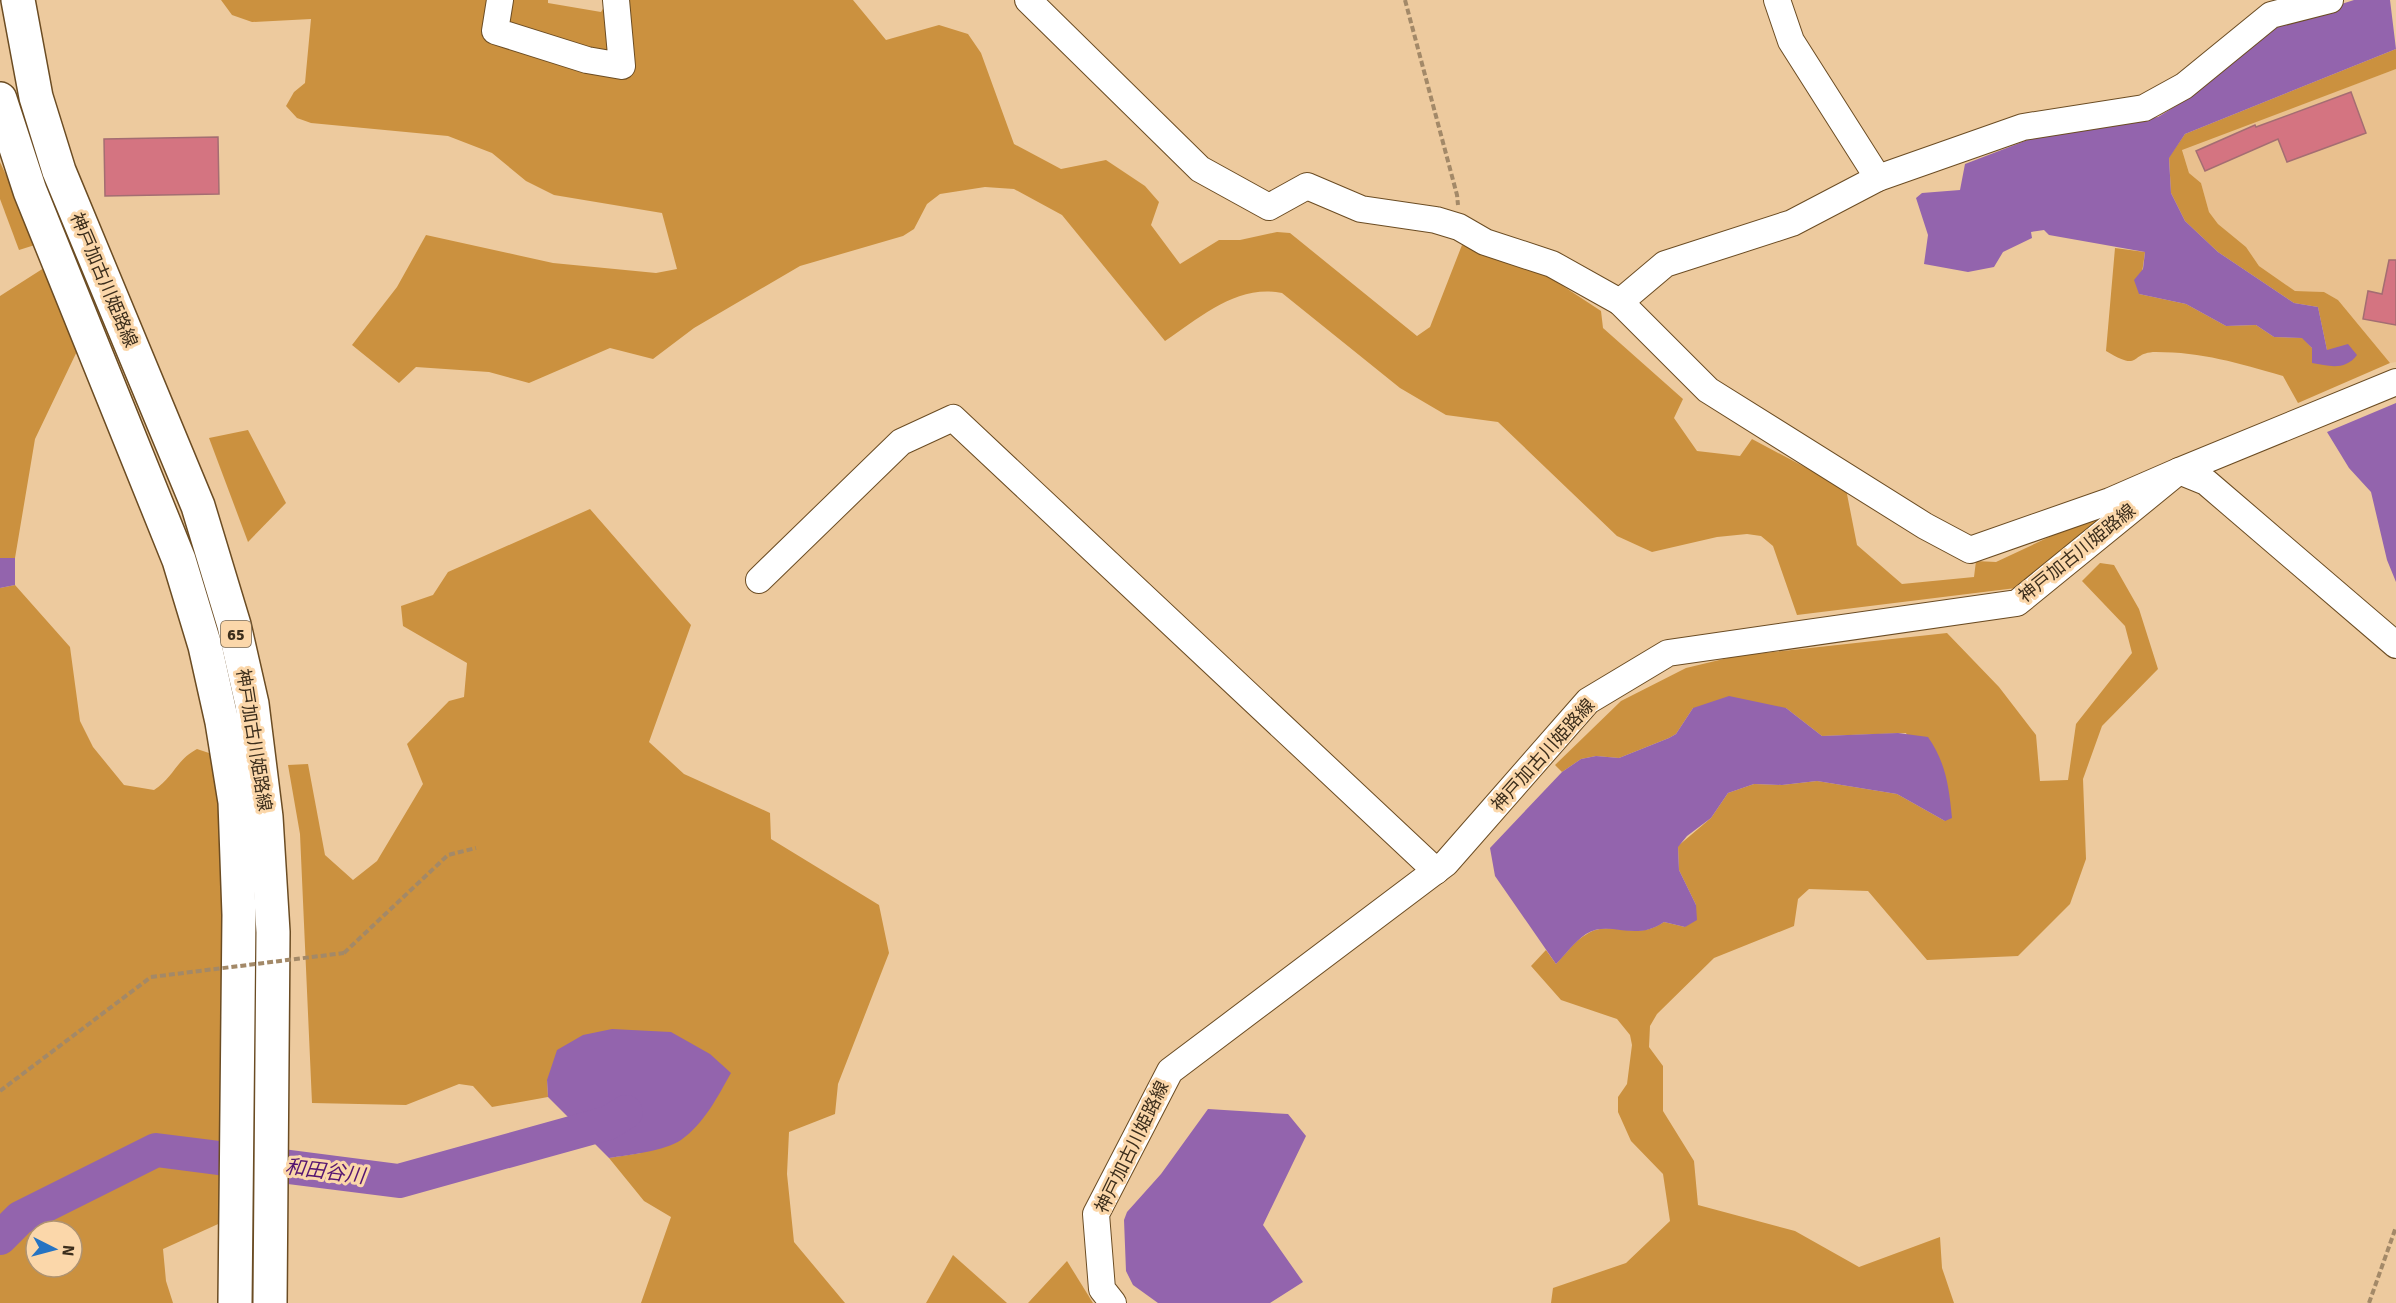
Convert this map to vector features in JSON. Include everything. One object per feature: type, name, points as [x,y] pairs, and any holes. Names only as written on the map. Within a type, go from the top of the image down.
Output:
[{"type":"main road","name":"神戸加古川姫路線","points":[[18,0],[36,96],[59,171],[198,506],[234,625],[252,704],[266,817],[273,932],[270,1303]]},
{"type":"main road","name":"神戸加古川姫路線","points":[[0,99],[30,191],[179,560],[205,646],[222,722],[236,802],[239,915],[235,1303]]},
{"type":"street","points":[[500,0],[495,31],[587,60],[622,66],[616,0]]},
{"type":"street","points":[[1028,0],[1200,169],[1269,207],[1307,186],[1361,209],[1436,220],[1459,227],[1485,242],[1552,264],[1620,302],[1708,390],[1925,526],[1970,550],[2100,505],[2179,471],[2206,482],[2396,645]]},
{"type":"street","points":[[1778,0],[1791,41],[1878,178]]},
{"type":"street","points":[[1620,302],[1665,264],[1792,223],[1878,178],[2023,127],[2144,108],[2184,87],[2271,15],[2330,0]]},
{"type":"street","name":"神戸加古川姫路線","points":[[1113,1303],[1102,1289],[1096,1214],[1170,1071],[1446,863],[1587,701],[1668,653],[2017,603],[2179,471],[2396,382]]},
{"type":"street","points":[[759,580],[901,442],[953,418],[1436,871]]},
{"type":"path","points":[[1405,0],[1457,195],[1459,227]]},
{"type":"path","points":[[0,1091],[151,977],[344,953],[448,855],[476,848]]},
{"type":"path","points":[[2370,1303],[2396,1227]]},
{"type":"shaded area","points":[[221,0],[548,0],[548,3],[601,12],[608,0],[853,0],[886,40],[939,25],[968,34],[981,53],[1014,144],[1061,169],[1106,160],[1145,186],[1159,202],[1151,225],[1180,264],[1219,240],[1240,240],[1277,232],[1290,233],[1417,336],[1430,327],[1462,245],[1534,267],[1601,311],[1603,328],[1683,399],[1674,418],[1697,451],[1740,456],[1752,439],[1846,489],[1857,545],[1902,584],[1974,577],[1976,561],[1996,562],[2094,516],[2102,521],[2016,588],[1797,615],[1773,546],[1761,536],[1747,534],[1717,537],[1652,552],[1617,536],[1498,422],[1446,415],[1400,388],[1282,293],[1266,291],[1235,298],[1206,313],[1165,341],[1062,215],[1014,189],[985,187],[940,194],[927,204],[914,229],[903,236],[800,266],[694,328],[653,359],[610,348],[529,383],[489,372],[416,367],[399,383],[352,345],[397,287],[426,235],[553,263],[656,273],[677,269],[662,213],[554,195],[526,181],[492,153],[448,136],[311,123],[297,118],[286,106],[294,92],[305,83],[311,19],[252,22],[232,15]]},
{"type":"shaded area","points":[[2354,0],[2390,0],[2396,49],[2185,134],[2169,158],[2171,193],[2185,221],[2218,252],[2294,303],[2318,307],[2327,350],[2348,344],[2357,355],[2352,360],[2336,366],[2312,363],[2312,348],[2302,338],[2274,337],[2256,325],[2226,326],[2186,304],[2139,294],[2134,280],[2143,269],[2145,252],[2049,235],[2044,230],[2031,232],[2032,238],[2003,252],[1994,267],[1968,272],[1924,264],[1928,235],[1916,198],[1922,193],[1960,190],[1965,164],[2046,133],[2158,117],[2195,94],[2245,46],[2285,22]]},
{"type":"shaded area","points":[[2396,49],[2396,69],[2182,150],[2189,173],[2201,183],[2209,212],[2218,224],[2246,247],[2259,266],[2295,291],[2324,292],[2338,300],[2390,363],[2298,403],[2283,376],[2251,367],[2205,356],[2173,352],[2148,353],[2131,361],[2106,351],[2115,248],[2145,252],[2139,294],[2186,304],[2226,326],[2256,325],[2274,337],[2303,338],[2312,348],[2312,363],[2327,350],[2318,307],[2294,303],[2218,252],[2185,221],[2171,193],[2169,157],[2185,134]]},
{"type":"shaded area","points":[[2396,69],[2396,362],[2390,363],[2338,300],[2324,292],[2295,291],[2259,266],[2246,247],[2218,224],[2209,212],[2201,183],[2189,173],[2182,149]]},
{"type":"shaded area","points":[[0,162],[38,244],[19,250],[0,199]]},
{"type":"shaded area","points":[[47,266],[80,345],[35,439],[15,558],[0,558],[0,296]]},
{"type":"shaded area","points":[[2396,403],[2396,582],[2387,560],[2371,492],[2349,468],[2327,432]]},
{"type":"shaded area","points":[[248,430],[286,503],[248,542],[209,438]]},
{"type":"shaded area","points":[[590,509],[691,625],[649,742],[684,774],[770,813],[771,839],[879,905],[889,953],[838,1084],[835,1114],[789,1132],[787,1174],[794,1242],[845,1303],[641,1303],[671,1217],[644,1201],[609,1158],[641,1153],[547,1080],[548,1097],[492,1107],[473,1086],[459,1084],[406,1105],[312,1103],[300,834],[288,765],[308,764],[325,855],[353,880],[377,861],[423,784],[407,744],[449,701],[464,697],[467,663],[403,626],[401,606],[433,595],[448,572]]},
{"type":"shaded area","points":[[0,558],[15,558],[15,585],[0,588]]},
{"type":"shaded area","points":[[2100,563],[2114,565],[2139,609],[2158,669],[2102,726],[2083,779],[2086,859],[2070,904],[2018,956],[1927,960],[1868,891],[1809,889],[1798,899],[1794,926],[1714,958],[1657,1014],[1650,1026],[1649,1047],[1663,1066],[1663,1111],[1694,1161],[1698,1205],[1795,1231],[1859,1267],[1940,1237],[1942,1268],[1954,1303],[1551,1303],[1553,1288],[1626,1263],[1670,1221],[1663,1174],[1631,1141],[1618,1112],[1618,1097],[1627,1084],[1632,1045],[1630,1035],[1617,1019],[1561,1000],[1531,966],[1546,950],[1556,964],[1578,940],[1596,930],[1643,930],[1664,922],[1685,927],[1696,905],[1679,870],[1678,846],[1711,818],[1728,793],[1754,784],[1782,785],[1817,781],[1897,794],[1945,821],[1906,733],[1822,736],[1786,708],[1693,708],[1676,734],[1669,738],[1619,758],[1596,756],[1581,759],[1562,772],[1555,765],[1621,701],[1686,668],[1736,656],[1947,633],[1999,687],[2036,735],[2040,781],[2068,780],[2076,724],[2132,653],[2125,626],[2082,581]]},
{"type":"shaded area","points":[[15,585],[70,647],[80,721],[93,747],[124,785],[154,790],[190,753],[197,749],[212,754],[220,823],[227,1220],[163,1249],[166,1281],[173,1303],[0,1303],[0,588]]},
{"type":"shaded area","points":[[1729,696],[1786,708],[1822,736],[1898,733],[1928,737],[1939,756],[1946,776],[1952,818],[1945,821],[1897,794],[1817,781],[1782,785],[1754,784],[1728,793],[1711,818],[1687,836],[1678,847],[1679,870],[1696,905],[1697,920],[1685,927],[1664,922],[1643,931],[1595,930],[1578,940],[1556,964],[1495,876],[1490,848],[1562,772],[1581,759],[1596,756],[1619,758],[1669,738],[1676,734],[1693,708]]},
{"type":"shaded area","points":[[612,1029],[671,1032],[710,1054],[731,1073],[704,1118],[681,1140],[656,1150],[609,1158],[548,1097],[547,1080],[557,1050],[583,1035]]},
{"type":"shaded area","points":[[1208,1109],[1288,1114],[1306,1136],[1263,1225],[1303,1282],[1270,1303],[1158,1303],[1133,1285],[1126,1271],[1124,1220],[1127,1212],[1161,1174]]},
{"type":"shaded area","points":[[953,1255],[1007,1303],[926,1303]]},
{"type":"shaded area","points":[[1067,1261],[1093,1303],[1028,1303]]},
{"type":"building","points":[[2351,92],[2366,133],[2287,162],[2278,139],[2205,171],[2196,151],[2255,125],[2256,127]]},
{"type":"building","points":[[218,137],[219,194],[105,196],[104,139]]},
{"type":"building","points":[[2389,260],[2396,260],[2396,325],[2363,319],[2368,291],[2382,294]]},
{"type":"waterway","name":"和田谷川","points":[[0,1238],[20,1218],[156,1150],[399,1181],[608,1123],[626,1112]]}]
